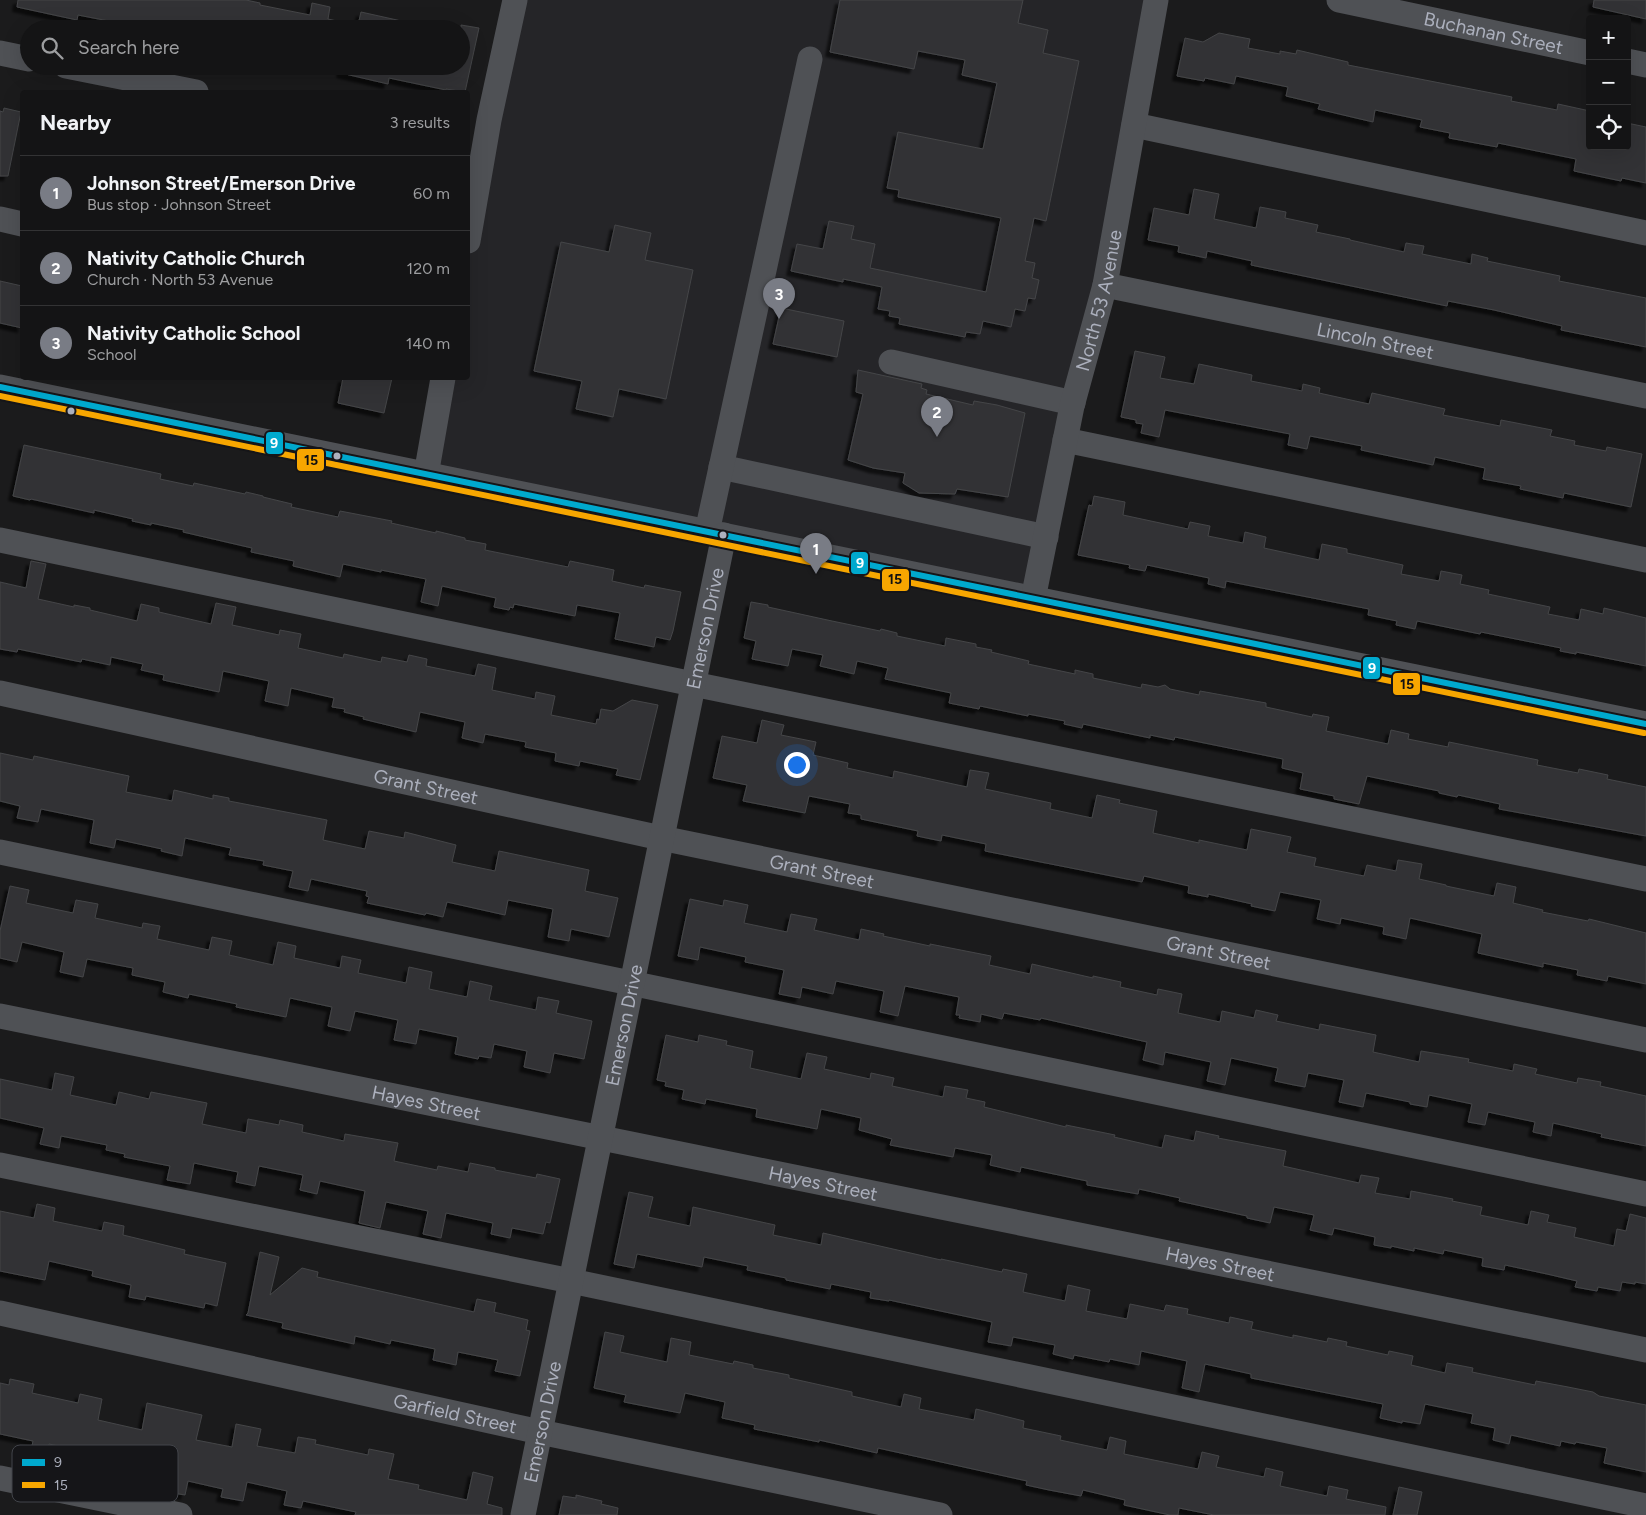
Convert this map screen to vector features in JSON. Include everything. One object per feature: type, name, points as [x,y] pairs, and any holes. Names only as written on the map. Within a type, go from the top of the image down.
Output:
[{"type":"street","points":[[470,218],[476,149],[515,0]]},
{"type":"street","name":"North 53 Avenue","points":[[1033,599],[1073,403],[1105,284],[1156,0]]},
{"type":"street","name":"Buchanan Street","points":[[1339,0],[1586,52]]},
{"type":"street","points":[[0,53],[20,57]]},
{"type":"street","name":"Emerson Drive","points":[[523,1515],[693,684],[715,534],[721,467],[810,59]]},
{"type":"street","points":[[1631,62],[1646,65]]},
{"type":"street","points":[[111,75],[186,90]]},
{"type":"street","points":[[1134,125],[1646,233]]},
{"type":"street","points":[[0,219],[20,224]]},
{"type":"street","name":"Lincoln Street","points":[[1105,284],[1646,396]]},
{"type":"street","points":[[892,362],[1073,403]]},
{"type":"street","points":[[426,475],[443,380]]},
{"type":"street","points":[[1,390],[1646,724]]},
{"type":"street","points":[[1065,440],[1646,560]]},
{"type":"street","points":[[721,467],[1046,538]]},
{"type":"street","points":[[0,540],[1646,879]]},
{"type":"street","name":"Grant Street","points":[[0,693],[661,838],[1646,1040]]},
{"type":"street","points":[[0,852],[1646,1194]]},
{"type":"street","name":"Hayes Street","points":[[0,1016],[1646,1350]]},
{"type":"street","points":[[0,1165],[571,1281],[1646,1506]]},
{"type":"street","name":"Garfield Street","points":[[0,1313],[540,1432],[940,1515]]},
{"type":"street","points":[[117,1502],[180,1515]]},
{"type":"shaded area","points":[[518,0],[1155,0],[1033,599],[426,475],[445,380],[470,380],[470,251]]},
{"type":"building","points":[[18,0],[246,0],[260,3],[260,5],[310,15],[312,3],[330,7],[328,19],[332,20],[104,20],[78,15],[77,20],[17,7]]},
{"type":"building","points":[[840,0],[1023,0],[1018,23],[1048,30],[1043,53],[1079,61],[1046,221],[1034,218],[1025,261],[1035,263],[1032,278],[1039,280],[1035,299],[1028,298],[1025,311],[1015,309],[1011,327],[983,321],[980,334],[966,332],[965,337],[899,324],[900,318],[889,316],[890,311],[878,309],[882,287],[843,279],[843,282],[791,271],[797,244],[823,249],[829,221],[854,226],[851,239],[875,244],[870,268],[986,292],[1001,218],[898,197],[899,190],[887,188],[898,132],[983,149],[997,83],[962,75],[965,60],[918,51],[914,69],[830,52]]},
{"type":"building","points":[[1594,0],[1646,0],[1646,19],[1631,15],[1593,7]]},
{"type":"building","points":[[361,12],[397,20],[359,20]]},
{"type":"building","points":[[470,26],[479,28],[470,69]]},
{"type":"building","points":[[1219,33],[1250,39],[1248,48],[1280,54],[1280,51],[1296,54],[1297,50],[1348,62],[1348,65],[1512,97],[1511,101],[1557,110],[1558,104],[1586,110],[1586,150],[1631,150],[1631,124],[1646,127],[1646,183],[1622,178],[1621,181],[1574,171],[1576,159],[1498,143],[1497,147],[1449,138],[1450,133],[1420,127],[1422,120],[1375,110],[1373,122],[1318,109],[1320,104],[1286,96],[1288,87],[1236,76],[1234,84],[1205,78],[1204,81],[1177,76],[1185,38],[1203,42]]},
{"type":"building","points":[[350,75],[469,75],[465,90],[446,90],[389,78],[388,84]]},
{"type":"building","points":[[4,108],[20,112],[8,176],[0,176],[0,111],[3,112]]},
{"type":"building","points":[[1194,189],[1219,194],[1214,219],[1256,228],[1260,207],[1286,212],[1285,218],[1318,225],[1316,232],[1404,252],[1406,243],[1424,246],[1422,254],[1471,264],[1472,254],[1488,258],[1487,261],[1560,276],[1559,281],[1646,298],[1646,347],[1561,330],[1562,326],[1494,310],[1448,301],[1447,306],[1251,265],[1252,261],[1207,251],[1206,258],[1178,252],[1179,246],[1148,240],[1154,208],[1189,215]]},
{"type":"building","points":[[615,225],[651,233],[645,260],[693,270],[666,399],[619,389],[613,417],[576,409],[582,381],[534,371],[561,242],[609,252]]},
{"type":"building","points":[[0,281],[20,286],[20,328],[0,323]]},
{"type":"building","points":[[781,308],[844,321],[837,357],[773,344]]},
{"type":"building","points":[[1135,351],[1165,357],[1160,378],[1194,384],[1199,364],[1252,375],[1251,381],[1302,391],[1303,384],[1320,388],[1319,393],[1369,404],[1372,393],[1445,409],[1443,415],[1500,426],[1501,420],[1552,430],[1550,436],[1575,441],[1574,445],[1606,451],[1607,447],[1642,454],[1631,507],[1564,493],[1563,498],[1520,489],[1521,486],[1483,479],[1485,468],[1435,457],[1433,465],[1361,450],[1362,446],[1310,436],[1307,449],[1288,445],[1290,434],[1165,410],[1159,437],[1141,433],[1143,424],[1136,423],[1136,420],[1121,417]]},
{"type":"building","points":[[858,370],[922,384],[921,388],[927,390],[926,394],[973,405],[974,401],[997,405],[1025,413],[1008,497],[957,489],[955,494],[919,493],[903,483],[905,473],[873,468],[848,460],[863,394],[856,392]]},
{"type":"building","points":[[343,380],[392,380],[384,413],[338,403]]},
{"type":"building","points":[[24,445],[161,474],[160,479],[193,486],[194,483],[245,494],[246,492],[292,504],[291,507],[338,517],[340,511],[392,521],[391,523],[436,533],[436,531],[486,544],[485,550],[568,567],[570,561],[614,570],[612,581],[644,588],[645,585],[681,592],[673,631],[670,640],[656,637],[654,647],[615,639],[620,613],[577,605],[575,616],[514,604],[513,608],[510,607],[509,610],[494,607],[496,598],[442,586],[438,606],[421,602],[426,579],[343,564],[340,577],[293,566],[294,561],[251,552],[252,548],[183,532],[184,530],[132,521],[133,519],[94,510],[94,513],[13,496]]},
{"type":"building","points":[[1094,496],[1125,502],[1123,515],[1188,529],[1190,522],[1210,526],[1208,536],[1243,543],[1245,532],[1266,537],[1264,548],[1319,560],[1322,544],[1347,549],[1347,553],[1403,565],[1401,574],[1439,581],[1441,571],[1462,575],[1460,584],[1489,590],[1488,594],[1550,607],[1548,614],[1579,620],[1581,609],[1603,614],[1604,608],[1646,618],[1646,666],[1576,652],[1576,654],[1560,651],[1561,648],[1417,621],[1415,629],[1396,625],[1397,621],[1368,615],[1369,609],[1226,581],[1225,588],[1208,584],[1209,578],[1147,565],[1145,571],[1129,568],[1130,565],[1078,555],[1089,505],[1092,506]]},
{"type":"building","points":[[31,561],[46,564],[38,599],[74,607],[74,605],[90,608],[90,610],[137,621],[141,604],[159,608],[159,612],[211,624],[216,603],[236,607],[232,625],[279,635],[280,630],[301,634],[298,648],[343,658],[344,654],[381,662],[382,657],[407,662],[409,655],[427,659],[426,666],[475,676],[478,664],[496,668],[492,690],[535,699],[536,692],[555,696],[551,715],[596,724],[597,719],[599,720],[601,709],[613,711],[632,700],[658,705],[640,780],[616,775],[618,769],[580,761],[579,766],[555,761],[556,753],[525,747],[526,742],[485,734],[483,743],[462,738],[465,722],[420,712],[416,732],[363,719],[364,717],[344,712],[345,709],[332,707],[334,698],[291,688],[288,706],[265,701],[269,681],[223,671],[219,692],[163,680],[164,675],[141,670],[143,664],[111,657],[110,665],[82,659],[81,662],[18,649],[17,652],[0,649],[0,582],[26,588]]},
{"type":"building","points":[[751,602],[880,631],[881,629],[897,633],[897,636],[945,646],[946,638],[976,644],[976,647],[992,650],[991,652],[1029,661],[1028,664],[1075,674],[1075,670],[1093,674],[1093,678],[1141,688],[1142,684],[1158,687],[1165,685],[1170,689],[1199,695],[1200,691],[1266,703],[1266,707],[1312,717],[1313,714],[1329,717],[1326,731],[1388,744],[1391,730],[1409,734],[1408,739],[1448,747],[1449,742],[1538,760],[1537,765],[1578,773],[1579,769],[1608,775],[1607,779],[1646,787],[1646,836],[1499,809],[1500,804],[1458,795],[1457,797],[1439,793],[1439,791],[1367,776],[1359,804],[1334,799],[1334,796],[1300,789],[1303,773],[1282,768],[1283,759],[1175,737],[1174,740],[1150,735],[1150,738],[1083,724],[1082,728],[1064,724],[1065,721],[1028,714],[1028,716],[980,706],[979,709],[949,703],[951,693],[885,679],[888,668],[857,661],[854,674],[820,666],[823,655],[792,649],[788,666],[752,659],[756,641],[744,638]]},
{"type":"building","points":[[762,720],[784,725],[781,735],[816,742],[813,755],[848,763],[847,768],[893,778],[894,771],[967,787],[970,770],[989,773],[985,789],[1051,803],[1050,809],[1092,818],[1097,795],[1120,800],[1119,803],[1157,811],[1153,833],[1199,843],[1199,840],[1247,850],[1251,829],[1291,837],[1287,852],[1316,858],[1314,866],[1364,876],[1367,865],[1396,871],[1398,860],[1422,864],[1419,879],[1446,886],[1494,896],[1497,883],[1516,887],[1513,903],[1543,910],[1542,912],[1588,921],[1589,919],[1646,933],[1646,984],[1608,976],[1607,981],[1577,975],[1578,970],[1543,963],[1543,967],[1478,953],[1482,934],[1410,918],[1406,939],[1383,934],[1384,927],[1341,918],[1340,924],[1317,919],[1321,900],[1280,892],[1275,911],[1208,894],[1208,897],[1188,893],[1189,886],[1144,876],[1142,882],[985,851],[986,844],[942,835],[941,841],[917,836],[918,831],[861,819],[861,815],[848,813],[850,804],[809,796],[805,813],[743,801],[747,785],[713,778],[722,736],[757,743]]},
{"type":"building","points":[[0,753],[33,760],[34,756],[129,776],[126,792],[172,801],[174,790],[213,799],[213,795],[229,798],[229,801],[327,820],[323,840],[365,849],[369,831],[404,838],[405,832],[456,845],[452,862],[495,871],[499,851],[589,870],[585,891],[618,898],[609,937],[571,929],[569,941],[548,937],[553,909],[508,900],[505,915],[447,902],[443,917],[367,903],[369,897],[366,896],[367,891],[311,879],[308,891],[289,887],[293,871],[263,865],[264,861],[229,855],[231,848],[185,838],[182,856],[161,851],[162,849],[116,839],[114,848],[90,843],[94,820],[41,809],[38,822],[17,818],[20,806],[0,801]]},
{"type":"building","points":[[10,886],[29,890],[26,903],[73,913],[76,900],[98,904],[95,918],[142,928],[143,923],[160,926],[157,939],[209,950],[212,937],[232,941],[229,955],[273,965],[278,942],[296,946],[294,958],[340,968],[342,956],[361,960],[358,973],[406,983],[409,967],[432,972],[429,989],[467,997],[470,981],[492,986],[489,1000],[536,1010],[538,997],[559,1001],[556,1013],[592,1021],[584,1059],[554,1053],[550,1073],[524,1067],[527,1051],[494,1044],[491,1058],[479,1056],[478,1059],[455,1054],[458,1037],[419,1029],[416,1044],[394,1040],[398,1020],[355,1011],[350,1031],[328,1026],[332,1007],[290,998],[286,1017],[236,1007],[237,1004],[189,994],[188,998],[163,992],[165,982],[132,975],[133,968],[87,959],[83,977],[60,972],[64,952],[22,942],[17,962],[0,958],[0,931]]},
{"type":"building","points":[[690,899],[723,906],[724,900],[748,905],[744,923],[787,932],[791,914],[817,919],[814,930],[859,940],[861,929],[884,934],[883,936],[930,946],[930,944],[991,956],[989,965],[1030,974],[1032,964],[1093,978],[1093,976],[1121,982],[1120,987],[1157,995],[1158,989],[1182,994],[1178,1013],[1220,1022],[1222,1011],[1254,1018],[1256,1010],[1278,1015],[1276,1021],[1319,1030],[1320,1024],[1376,1035],[1373,1052],[1419,1062],[1421,1051],[1469,1059],[1468,1062],[1513,1071],[1514,1064],[1537,1069],[1535,1074],[1577,1083],[1578,1078],[1601,1082],[1600,1086],[1646,1096],[1646,1146],[1601,1137],[1602,1134],[1553,1123],[1551,1136],[1533,1132],[1535,1122],[1488,1112],[1485,1125],[1468,1122],[1472,1104],[1429,1095],[1427,1107],[1366,1093],[1363,1107],[1339,1102],[1344,1080],[1308,1073],[1305,1087],[1294,1085],[1275,1081],[1278,1068],[1231,1058],[1225,1085],[1207,1081],[1211,1062],[1165,1052],[1163,1065],[1143,1060],[1147,1042],[1041,1018],[1040,1020],[1004,1013],[1002,1019],[981,1014],[980,1022],[959,1018],[960,1015],[956,1015],[959,997],[905,986],[898,1016],[880,1012],[884,991],[836,981],[833,994],[802,987],[800,998],[779,994],[784,970],[745,962],[746,957],[700,947],[698,960],[678,956]]},
{"type":"building","points":[[666,1035],[698,1042],[699,1035],[727,1041],[726,1045],[753,1051],[750,1068],[801,1079],[807,1053],[827,1057],[824,1069],[870,1079],[871,1073],[894,1078],[892,1086],[943,1097],[945,1086],[968,1090],[966,1098],[985,1102],[984,1107],[1066,1127],[1066,1125],[1115,1135],[1114,1137],[1162,1148],[1165,1135],[1194,1141],[1196,1131],[1219,1136],[1218,1138],[1286,1151],[1283,1166],[1359,1183],[1361,1175],[1379,1178],[1375,1193],[1410,1199],[1411,1191],[1453,1199],[1452,1201],[1482,1207],[1480,1215],[1528,1225],[1531,1211],[1549,1215],[1547,1222],[1576,1228],[1574,1237],[1614,1246],[1617,1229],[1626,1231],[1630,1214],[1646,1218],[1646,1284],[1622,1282],[1620,1291],[1598,1287],[1597,1291],[1575,1287],[1577,1281],[1547,1274],[1505,1265],[1504,1270],[1482,1266],[1483,1258],[1444,1250],[1443,1254],[1414,1248],[1414,1251],[1391,1246],[1391,1248],[1374,1245],[1375,1237],[1334,1228],[1332,1235],[1310,1230],[1314,1215],[1274,1207],[1270,1223],[1179,1201],[1180,1198],[1139,1189],[1138,1194],[1087,1185],[1087,1181],[1021,1167],[1020,1172],[990,1165],[992,1155],[955,1148],[953,1157],[890,1145],[892,1139],[859,1130],[861,1118],[821,1109],[817,1129],[756,1117],[757,1109],[706,1099],[705,1104],[682,1099],[684,1090],[665,1086],[666,1082],[657,1080]]},
{"type":"building","points":[[55,1073],[74,1077],[70,1095],[116,1105],[119,1092],[149,1099],[151,1092],[207,1103],[202,1124],[246,1133],[248,1119],[279,1125],[280,1120],[303,1125],[302,1132],[344,1141],[345,1134],[398,1143],[394,1161],[437,1170],[438,1166],[468,1172],[470,1163],[536,1178],[537,1174],[560,1179],[550,1223],[546,1222],[543,1234],[512,1228],[510,1238],[491,1234],[493,1223],[446,1213],[441,1238],[423,1234],[428,1211],[386,1202],[380,1228],[359,1223],[365,1191],[320,1181],[317,1194],[300,1190],[303,1175],[259,1166],[255,1186],[236,1182],[238,1172],[194,1163],[190,1184],[167,1180],[170,1166],[124,1157],[125,1154],[106,1150],[107,1145],[61,1136],[59,1148],[40,1144],[44,1128],[0,1118],[0,1079],[52,1090]]},
{"type":"building","points":[[629,1192],[653,1197],[648,1217],[690,1226],[693,1207],[775,1225],[773,1235],[821,1245],[823,1233],[941,1260],[1002,1272],[1003,1269],[1027,1274],[1023,1292],[1065,1301],[1068,1285],[1090,1290],[1086,1311],[1127,1319],[1130,1304],[1164,1311],[1166,1305],[1188,1309],[1187,1314],[1229,1323],[1230,1317],[1253,1322],[1251,1329],[1293,1338],[1293,1335],[1327,1342],[1328,1338],[1347,1342],[1346,1346],[1388,1355],[1389,1351],[1413,1356],[1411,1365],[1445,1373],[1447,1363],[1473,1368],[1472,1372],[1535,1385],[1536,1381],[1568,1387],[1593,1392],[1599,1396],[1646,1405],[1646,1472],[1604,1463],[1607,1448],[1561,1441],[1560,1446],[1511,1435],[1509,1444],[1493,1440],[1495,1428],[1471,1423],[1473,1414],[1425,1404],[1420,1424],[1402,1421],[1402,1423],[1380,1418],[1383,1404],[1251,1378],[1251,1374],[1205,1364],[1199,1392],[1182,1388],[1187,1361],[1141,1351],[1139,1365],[1110,1359],[1109,1362],[1074,1355],[1073,1359],[1053,1354],[1055,1345],[1013,1337],[1011,1346],[988,1342],[992,1322],[889,1300],[870,1298],[871,1292],[831,1284],[830,1289],[786,1280],[786,1278],[747,1270],[748,1266],[704,1257],[702,1267],[637,1254],[634,1268],[614,1264]]},
{"type":"building","points":[[37,1204],[55,1208],[53,1221],[102,1231],[104,1222],[124,1226],[123,1235],[185,1250],[184,1254],[226,1263],[217,1306],[205,1303],[204,1308],[146,1296],[145,1300],[129,1297],[131,1285],[92,1276],[93,1271],[49,1261],[45,1280],[0,1271],[0,1211],[34,1218]]},
{"type":"building","points":[[260,1252],[279,1257],[270,1295],[302,1268],[318,1272],[317,1277],[474,1312],[477,1299],[496,1303],[494,1312],[528,1320],[526,1330],[530,1331],[520,1376],[495,1371],[498,1360],[458,1352],[456,1365],[433,1360],[435,1349],[391,1340],[390,1344],[355,1336],[354,1344],[282,1328],[283,1323],[246,1315],[248,1313]]},
{"type":"building","points":[[605,1332],[624,1336],[620,1352],[667,1362],[671,1338],[691,1342],[689,1355],[733,1364],[734,1361],[753,1365],[753,1368],[789,1375],[789,1378],[852,1392],[852,1396],[901,1407],[904,1394],[921,1398],[919,1409],[974,1420],[976,1409],[1024,1421],[1023,1428],[1061,1436],[1060,1440],[1107,1450],[1110,1437],[1126,1441],[1124,1454],[1198,1469],[1202,1452],[1219,1456],[1216,1467],[1264,1477],[1266,1468],[1283,1472],[1280,1486],[1327,1496],[1329,1486],[1348,1490],[1346,1499],[1386,1507],[1385,1515],[1214,1515],[1179,1508],[1178,1515],[1170,1515],[1124,1505],[1125,1500],[1083,1490],[1081,1496],[1026,1485],[1027,1481],[878,1448],[877,1453],[819,1440],[819,1442],[754,1429],[755,1425],[722,1418],[725,1402],[685,1393],[680,1413],[624,1402],[626,1395],[594,1388]]},
{"type":"building","points":[[10,1379],[34,1384],[32,1393],[78,1403],[80,1394],[102,1399],[98,1420],[142,1430],[147,1403],[202,1415],[196,1440],[232,1447],[236,1424],[261,1429],[257,1446],[295,1453],[298,1437],[316,1440],[315,1444],[368,1455],[369,1449],[394,1454],[388,1479],[419,1485],[418,1489],[467,1500],[473,1472],[493,1477],[487,1504],[502,1508],[502,1515],[355,1515],[356,1512],[303,1501],[301,1508],[284,1505],[287,1491],[247,1482],[243,1501],[221,1497],[223,1489],[188,1481],[185,1495],[178,1494],[178,1445],[32,1445],[33,1441],[0,1434],[0,1383],[9,1385]]},
{"type":"building","points":[[1399,1487],[1422,1492],[1417,1515],[1393,1515]]},
{"type":"building","points":[[576,1495],[602,1501],[601,1504],[618,1508],[617,1515],[559,1515],[563,1496],[576,1498]]},
{"type":"transit line","name":"9","points":[[0,387],[1646,724]]},
{"type":"transit line","name":"15","points":[[0,396],[1644,733]]},
{"type":"place","name":"Nativity Catholic School","points":[[779,319]]},
{"type":"place","name":"Nativity Catholic Church","points":[[937,437]]},
{"type":"place","name":"Johnson Street/Emerson Drive","points":[[816,574]]}]
